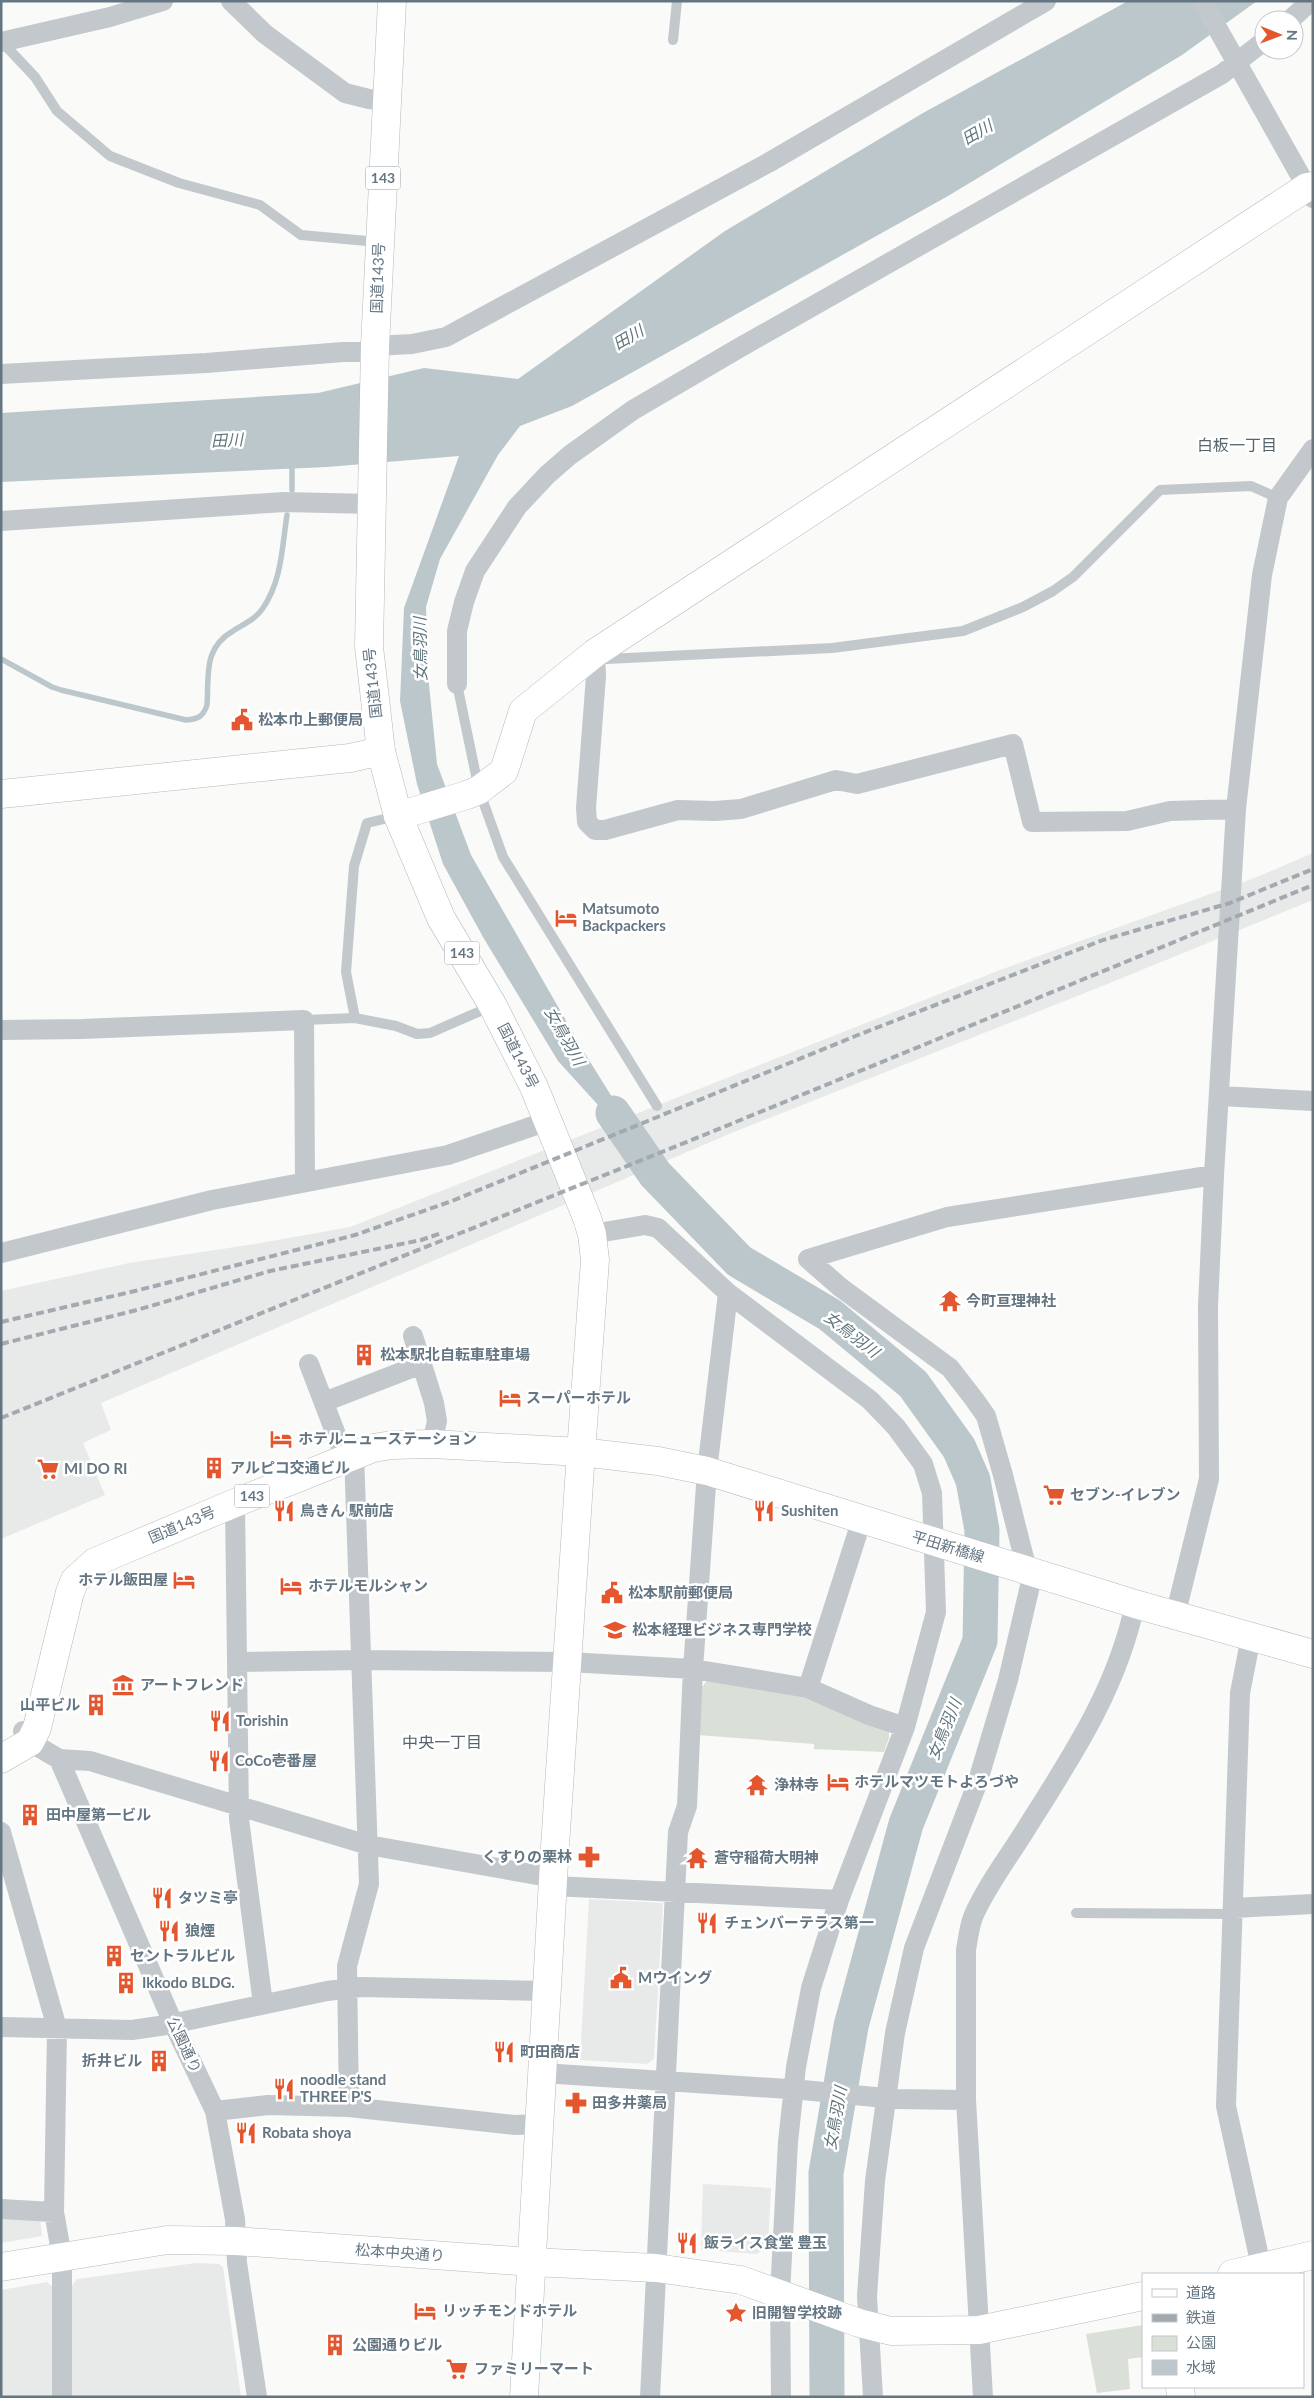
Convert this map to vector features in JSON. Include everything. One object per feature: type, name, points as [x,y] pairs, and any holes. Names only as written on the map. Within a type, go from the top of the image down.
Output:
[{"type":"main road","name":"国道143号","points":[[23,1731],[75,1580],[95,1562],[373,1448],[392,1445],[432,1444],[581,1452],[596,1260],[592,1234],[534,1087],[493,1006],[441,918],[406,813],[381,751],[369,647],[375,351],[392,1]]},
{"type":"main road","points":[[406,813],[473,793],[504,771],[523,711],[594,654],[1311,190]]},
{"type":"main road","points":[[1,794],[350,758],[381,751]]},
{"type":"main road","points":[[524,2397],[553,1882],[581,1452]]},
{"type":"main road","name":"平田新橋線","points":[[581,1452],[658,1461],[707,1471],[1135,1604],[1313,1654]]},
{"type":"main road","points":[[1,1758],[23,1731]]},
{"type":"main road","name":"松本中央通り","points":[[1,2267],[167,2240],[236,2241],[532,2262],[656,2268],[741,2280],[864,2324],[891,2331],[979,2330],[1142,2296]]},
{"type":"main road","points":[[1236,2273],[1313,2255]]},
{"type":"street","points":[[2,42],[110,17],[163,1]]},
{"type":"street","points":[[231,1],[265,34],[345,93],[387,101]]},
{"type":"street","points":[[1,374],[206,363],[375,351],[446,337],[768,163],[1046,1]]},
{"type":"street","points":[[1202,1],[1311,190]]},
{"type":"street","points":[[1301,10],[1311,1]]},
{"type":"street","points":[[457,684],[457,631],[475,570],[517,507],[547,475],[570,455],[633,410],[714,362],[1027,186],[1254,47]]},
{"type":"street","points":[[1175,1616],[1210,1479],[1208,1306],[1214,1175],[1236,809],[1262,575],[1278,498],[1313,448]]},
{"type":"street","points":[[1,521],[284,502],[372,499]]},
{"type":"street","points":[[594,654],[596,676],[586,808],[587,822],[595,830],[605,830],[678,810],[715,811],[741,808],[836,780],[857,784],[1014,744],[1032,822],[1127,821],[1170,811],[1236,809]]},
{"type":"street","points":[[1,1030],[82,1029],[304,1020],[305,1182]]},
{"type":"street","points":[[1220,1096],[1313,1101]]},
{"type":"street","points":[[1,1253],[212,1200],[448,1154],[548,1121]]},
{"type":"street","points":[[873,2397],[864,2324],[881,2098],[914,1948],[977,1784],[1008,1680],[1025,1562],[986,1416],[978,1404],[950,1368],[840,1287],[808,1259],[947,1217],[1214,1175]]},
{"type":"street","points":[[592,1234],[644,1225],[658,1228],[728,1293],[870,1400],[896,1427],[923,1464],[932,1493],[942,1545],[936,1612],[904,1727],[839,1900],[811,1988],[796,2067],[803,2090],[788,2142],[788,2297],[781,2397]]},
{"type":"street","points":[[650,2397],[678,1832],[687,1806],[693,1669],[707,1471],[728,1293]]},
{"type":"street","points":[[413,1336],[434,1403],[437,1421],[432,1444]]},
{"type":"street","points":[[324,1402],[422,1364]]},
{"type":"street","points":[[313,1366],[324,1402],[350,1456],[362,1660],[369,1884],[347,1966],[349,2107]]},
{"type":"street","points":[[236,1503],[239,1806],[263,2004]]},
{"type":"street","points":[[808,1688],[862,1519]]},
{"type":"street","points":[[983,2397],[966,2100],[966,1950],[974,1916],[1104,1699],[1119,1661],[1135,1604]]},
{"type":"street","points":[[1251,1637],[1240,1693],[1226,2106],[1261,2266]]},
{"type":"street","points":[[237,1662],[362,1660],[568,1662],[693,1669],[808,1688],[904,1727]]},
{"type":"street","points":[[23,1731],[59,1759],[90,1761],[368,1845],[553,1882],[839,1900]]},
{"type":"street","name":"公園通り","points":[[59,1759],[173,2023],[215,2112],[234,2219],[237,2263],[257,2397]]},
{"type":"street","points":[[1,1832],[57,2028],[54,2212],[62,2257],[62,2397]]},
{"type":"street","points":[[1233,1911],[1313,1904]]},
{"type":"street","points":[[1,2027],[132,2030],[327,1990],[362,1987],[547,1992]]},
{"type":"street","points":[[542,2073],[803,2090],[881,2098],[966,2100]]},
{"type":"street","points":[[215,2112],[268,2105],[349,2107],[515,2124],[540,2124]]},
{"type":"street","points":[[1,2209],[54,2212]]},
{"type":"lane","points":[[673,40],[677,1]]},
{"type":"lane","points":[[2,42],[34,77],[57,111],[110,156],[179,183],[260,205],[301,235],[379,242]]},
{"type":"lane","points":[[594,654],[607,659],[832,648],[964,631],[1023,607],[1053,591],[1072,577],[1160,490],[1252,486],[1278,498]]},
{"type":"lane","points":[[457,684],[473,793],[503,857],[657,1106]]},
{"type":"lane","points":[[355,1018],[346,972],[354,866],[367,823],[406,813]]},
{"type":"lane","points":[[304,1020],[355,1018],[396,1026],[417,1034],[430,1033],[493,1006]]},
{"type":"lane","points":[[1076,1913],[1233,1911]]},
{"type":"shaded area","points":[[1313,853],[1313,900],[1090,991],[734,1132],[101,1403],[111,1430],[83,1443],[105,1495],[1,1539],[1,1291],[129,1263],[255,1244],[350,1227],[1000,970],[1257,877]]},
{"type":"shaded area","points":[[589,1899],[663,1903],[654,2059],[647,2064],[580,2060]]},
{"type":"shaded area","points":[[703,2184],[771,2188],[768,2245],[757,2254],[701,2250]]},
{"type":"shaded area","points":[[1,2214],[40,2217],[42,2236],[1,2243]]},
{"type":"shaded area","points":[[196,2263],[219,2264],[223,2267],[241,2397],[70,2397],[70,2288],[77,2279]]},
{"type":"shaded area","points":[[47,2282],[55,2289],[54,2397],[1,2397],[1,2290]]},
{"type":"green space","points":[[707,1680],[805,1696],[889,1730],[889,1738],[884,1752],[814,1749],[814,1744],[698,1735],[701,1689]]},
{"type":"green space","points":[[1142,2325],[1142,2357],[1128,2359],[1130,2389],[1097,2393],[1086,2334]]},
{"type":"water","name":"田川","points":[[1128,1],[1257,1],[1182,55],[948,196],[572,406],[520,426],[498,455],[440,559],[426,607],[428,675],[437,764],[471,855],[584,1052],[658,1171],[558,1061],[483,937],[443,864],[417,784],[400,701],[404,608],[459,456],[327,467],[1,482],[1,413],[318,393],[424,368],[518,379],[725,231],[923,113]]},
{"type":"waterway","points":[[292,463],[292,490]]},
{"type":"waterway","points":[[1,659],[61,690],[186,720],[197,718],[202,715],[207,705],[208,673],[212,654],[223,638],[257,615],[263,608],[274,586],[278,575],[287,515]]},
{"type":"waterway","name":"女鳥羽川","points":[[613,1113],[655,1174],[739,1261],[830,1315],[913,1384],[959,1448],[973,1480],[982,1530],[980,1641],[906,1824],[851,2026],[826,2173],[827,2397]]},
{"type":"railway","points":[[1,1322],[135,1291],[355,1235],[452,1201],[858,1035],[1103,940],[1230,903],[1313,869]]},
{"type":"railway","points":[[1,1418],[704,1135],[1313,885]]},
{"type":"railway","points":[[1,1344],[137,1310],[270,1271],[421,1240],[442,1233]]},
{"type":"place","name":"松本巾上郵便局","points":[[242,720]]},
{"type":"place","name":"Matsumoto Backpackers","points":[[566,918]]},
{"type":"place","name":"今町亘理神社","points":[[950,1301]]},
{"type":"place","name":"松本駅北自転車駐車場","points":[[364,1355]]},
{"type":"place","name":"スーパーホテル","points":[[510,1398]]},
{"type":"place","name":"ホテルニューステーション","points":[[281,1439]]},
{"type":"place","name":"アルピコ交通ビル","points":[[214,1468]]},
{"type":"place","name":"MI DO RI","points":[[48,1469]]},
{"type":"place","name":"セブン-イレブン","points":[[1054,1495]]},
{"type":"place","name":"鳥きん 駅前店","points":[[284,1511]]},
{"type":"place","name":"Sushiten","points":[[764,1511]]},
{"type":"place","name":"ホテル飯田屋","points":[[184,1580]]},
{"type":"place","name":"ホテルモルシャン","points":[[291,1586]]},
{"type":"place","name":"松本駅前郵便局","points":[[612,1593]]},
{"type":"place","name":"松本経理ビジネス専門学校","points":[[615,1630]]},
{"type":"place","name":"アートフレンド","points":[[123,1685]]},
{"type":"place","name":"山平ビル","points":[[96,1705]]},
{"type":"place","name":"Torishin","points":[[220,1721]]},
{"type":"place","name":"CoCo壱番屋","points":[[219,1761]]},
{"type":"place","name":"ホテルマツモトよろづや","points":[[838,1782]]},
{"type":"place","name":"浄林寺","points":[[757,1785]]},
{"type":"place","name":"田中屋第一ビル","points":[[30,1815]]},
{"type":"place","name":"くすりの栗林","points":[[589,1857]]},
{"type":"place","name":"蒼守稲荷大明神","points":[[697,1858]]},
{"type":"place","name":"タツミ亭","points":[[162,1898]]},
{"type":"place","name":"チェンバーテラス第一","points":[[707,1923]]},
{"type":"place","name":"狼煙","points":[[169,1931]]},
{"type":"place","name":"セントラルビル","points":[[114,1956]]},
{"type":"place","name":"Mウイング","points":[[621,1978]]},
{"type":"place","name":"Ikkodo BLDG.","points":[[126,1983]]},
{"type":"place","name":"町田商店","points":[[504,2052]]},
{"type":"place","name":"折井ビル","points":[[159,2061]]},
{"type":"place","name":"noodle stand THREE P'S","points":[[284,2089]]},
{"type":"place","name":"田多井薬局","points":[[576,2103]]},
{"type":"place","name":"Robata shoya","points":[[246,2133]]},
{"type":"place","name":"飯ライス食堂 豊玉","points":[[687,2243]]},
{"type":"place","name":"リッチモンドホテル","points":[[425,2311]]},
{"type":"place","name":"旧開智学校跡","points":[[736,2313]]},
{"type":"place","name":"公園通りビル","points":[[335,2345]]},
{"type":"place","name":"ファミリーマート","points":[[457,2369]]},
{"type":"district","name":"白板一丁目","points":[[1237,445]]},
{"type":"district","name":"中央一丁目","points":[[442,1742]]}]
